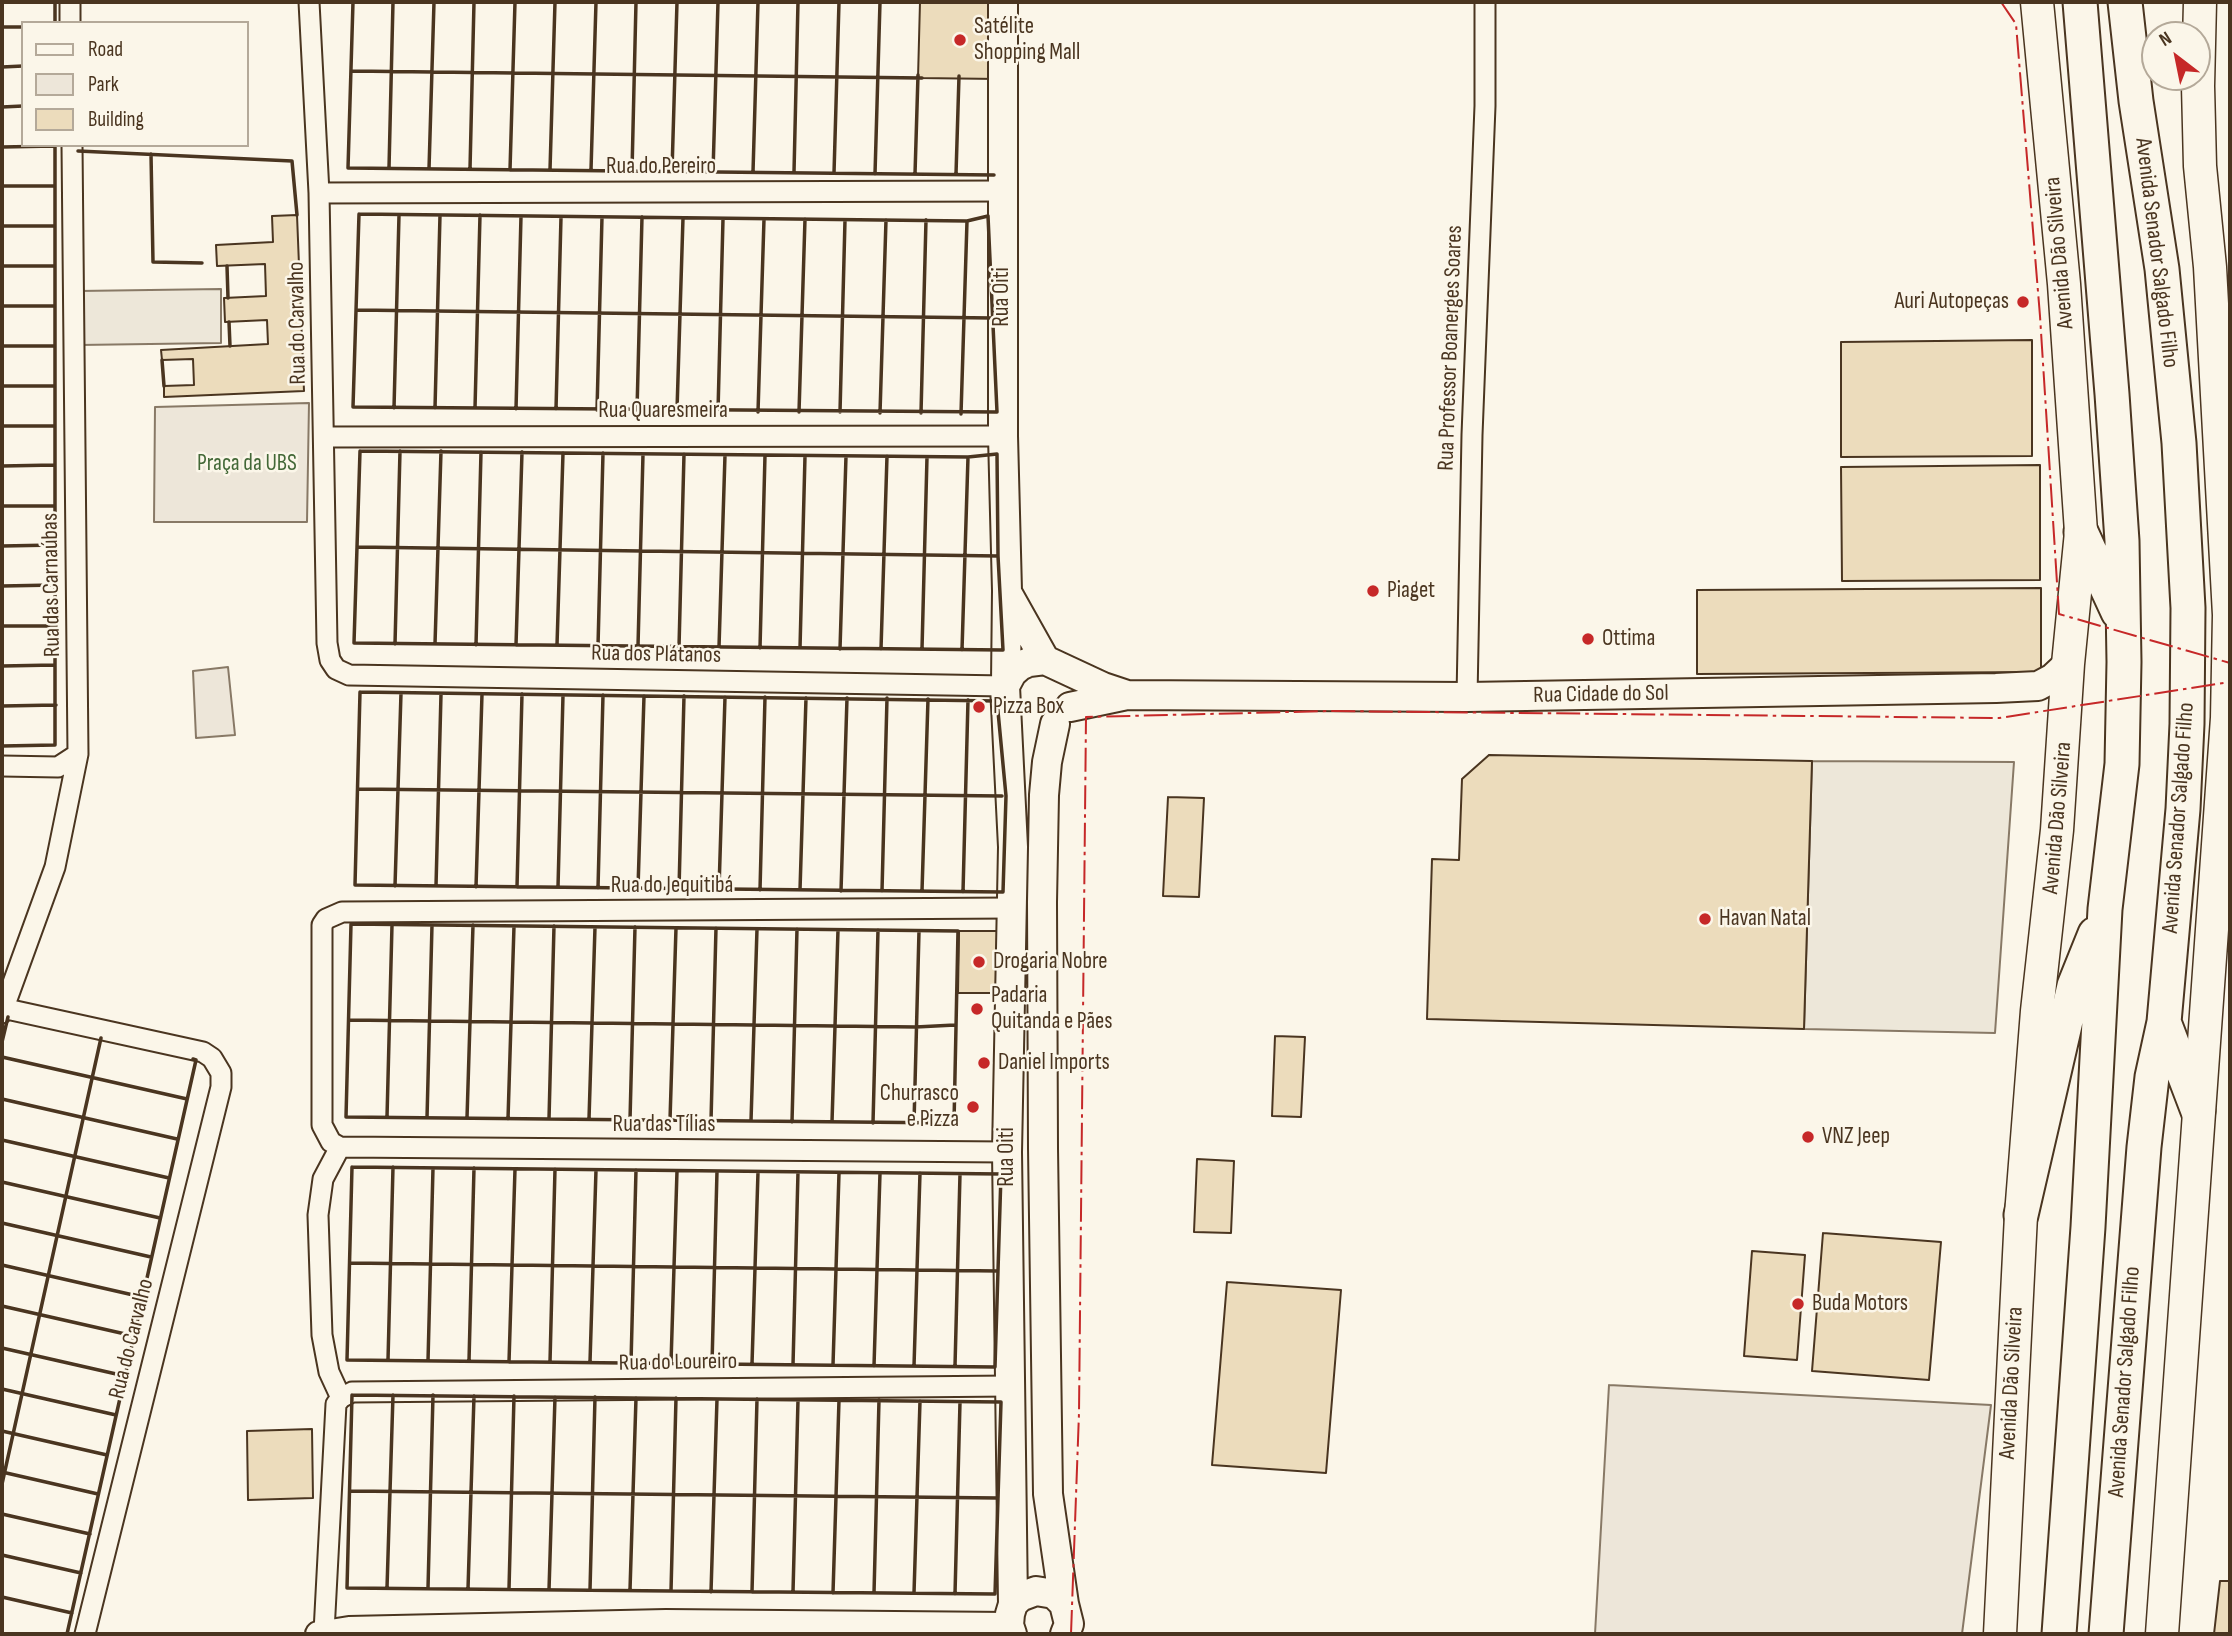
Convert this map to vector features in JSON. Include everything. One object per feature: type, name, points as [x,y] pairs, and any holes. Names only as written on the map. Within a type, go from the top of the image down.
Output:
[{"type":"highway","points":[[2059,1634],[2088,1227],[2105,909],[2122,764],[2124,623],[2122,541],[2112,394],[2080,2]]},
{"type":"highway","name":"Avenida Senador Salgado Filho","points":[[2106,1634],[2144,1147],[2152,1077],[2164,1022],[2183,809],[2187,724],[2188,608],[2179,443],[2164,296],[2136,101],[2125,2]]},
{"type":"highway","points":[[2081,532],[2124,623]]},
{"type":"highway","points":[[2021,1215],[2074,986],[2105,909]]},
{"type":"highway","points":[[2164,1022],[2198,1111]]},
{"type":"main road","name":"Rua Oiti","points":[[1003,2],[1006,693],[1013,847],[1007,1152],[1012,1621]]},
{"type":"main road","name":"Avenida Dão Silveira","points":[[2000,1634],[2021,1215],[2037,1011],[2057,830],[2068,664],[2081,532],[2064,284],[2037,2]]},
{"type":"main road","name":"Avenida Senador Salgado Filho","points":[[2162,1634],[2192,1239],[2198,1111],[2229,717],[2229,617],[2209,254],[2200,166],[2200,2]]},
{"type":"main road","name":"Rua Oiti","points":[[1007,591],[1051,663]]},
{"type":"main road","points":[[1029,662],[1051,663],[1068,677],[1072,692],[1063,715],[1037,729],[1020,724],[1006,693],[1020,666],[1029,662]]},
{"type":"main road","name":"Rua Cidade do Sol","points":[[1051,663],[1127,695]]},
{"type":"main road","name":"Rua Cidade do Sol","points":[[1063,715],[1127,695],[1467,697],[2038,686],[2053,678],[2068,664]]},
{"type":"main road","name":"Rua Oiti","points":[[1063,715],[1047,762],[1044,806],[1043,1135],[1048,1494],[1069,1624],[1065,1634]]},
{"type":"main road","points":[[1012,1621],[1020,1597],[1036,1591],[1054,1594],[1064,1604]]},
{"type":"street","points":[[70,2],[70,21]]},
{"type":"street","name":"Rua do Carvalho","points":[[309,2],[319,193],[327,643]]},
{"type":"street","name":"Rua Professor Boanerges Soares","points":[[1467,697],[1472,435],[1485,106],[1485,2]]},
{"type":"street","name":"Rua das Carnaúbas","points":[[2,1010],[55,867],[78,754],[72,147]]},
{"type":"street","name":"Rua do Pereiro","points":[[319,193],[1002,191]]},
{"type":"street","name":"Rua Quaresmeira","points":[[325,437],[1003,436]]},
{"type":"street","name":"Rua dos Plátanos","points":[[327,643],[330,660],[337,669],[349,675],[1006,693]]},
{"type":"street","points":[[2,766],[58,767],[78,754]]},
{"type":"street","name":"Rua do Jequitibá","points":[[333,1141],[322,1125],[321,925],[334,914],[1012,908]]},
{"type":"street","name":"Rua do Carvalho","points":[[2,1010],[203,1052],[212,1058],[221,1073],[221,1087],[85,1634]]},
{"type":"street","points":[[333,1141],[323,1179],[318,1214],[322,1335],[329,1372],[343,1396],[337,1404],[321,1633],[349,1629],[666,1622],[1012,1621]]},
{"type":"street","name":"Rua das Tílias","points":[[333,1141],[1007,1152]]},
{"type":"street","name":"Rua do Loureiro","points":[[343,1396],[352,1392],[1011,1386]]},
{"type":"green space","name":"Praça da UBS","points":[[309,403],[307,522],[154,522],[155,407]]},
{"type":"green space","points":[[228,667],[235,735],[196,738],[193,671]]},
{"type":"green space","points":[[1609,1385],[1991,1405],[1962,1634],[1595,1634]]},
{"type":"shaded area","points":[[221,289],[221,343],[79,345],[79,291]]},
{"type":"shaded area","points":[[1812,761],[2014,762],[1995,1033],[1804,1029]]},
{"type":"building","name":"Satélite Shopping Mall","points":[[920,2],[1001,2],[999,79],[918,78]]},
{"type":"building","points":[[297,215],[304,391],[164,397],[164,386],[194,385],[193,359],[162,360],[161,350],[268,344],[267,320],[225,322],[224,298],[266,296],[265,264],[217,266],[216,245],[273,242],[272,216]]},
{"type":"building","points":[[2032,340],[2032,456],[1841,457],[1841,342]]},
{"type":"building","points":[[2040,465],[2040,580],[1842,581],[1841,467]]},
{"type":"building","points":[[2041,588],[2041,672],[1697,674],[1697,590]]},
{"type":"building","points":[[1489,755],[1812,761],[1804,1029],[1427,1019],[1432,859],[1459,860],[1462,779]]},
{"type":"building","points":[[1168,797],[1204,798],[1199,897],[1163,896]]},
{"type":"building","name":"Drogaria Nobre","points":[[959,931],[1000,931],[998,993],[958,993]]},
{"type":"building","points":[[1275,1036],[1305,1037],[1301,1117],[1272,1116]]},
{"type":"building","points":[[1197,1159],[1234,1161],[1231,1233],[1194,1232]]},
{"type":"building","points":[[1823,1233],[1941,1242],[1929,1380],[1812,1371]]},
{"type":"building","points":[[1752,1251],[1805,1255],[1797,1360],[1744,1356]]},
{"type":"building","points":[[1227,1282],[1341,1290],[1326,1473],[1212,1465]]},
{"type":"building","points":[[312,1429],[313,1498],[248,1500],[247,1431]]},
{"type":"building","points":[[2220,1581],[2230,1581],[2230,1634],[2214,1634]]},
{"type":"wall","points":[[55,2],[55,21]]},
{"type":"wall","points":[[353,2],[348,168],[994,175]]},
{"type":"wall","points":[[389,168],[393,2]]},
{"type":"wall","points":[[429,169],[434,2]]},
{"type":"wall","points":[[470,169],[474,2]]},
{"type":"wall","points":[[510,170],[515,2]]},
{"type":"wall","points":[[550,170],[555,2]]},
{"type":"wall","points":[[591,170],[596,2]]},
{"type":"wall","points":[[632,171],[636,2]]},
{"type":"wall","points":[[672,171],[677,2]]},
{"type":"wall","points":[[713,172],[718,2]]},
{"type":"wall","points":[[753,172],[758,2]]},
{"type":"wall","points":[[794,172],[798,2]]},
{"type":"wall","points":[[834,173],[839,2]]},
{"type":"wall","points":[[875,174],[880,2]]},
{"type":"wall","points":[[2,27],[21,27]]},
{"type":"wall","points":[[2,67],[21,66]]},
{"type":"wall","points":[[351,71],[922,78]]},
{"type":"wall","points":[[915,174],[918,75]]},
{"type":"wall","points":[[956,174],[959,76]]},
{"type":"wall","points":[[2,107],[21,106]]},
{"type":"wall","points":[[2,147],[21,147]]},
{"type":"wall","points":[[2,746],[55,745],[55,147]]},
{"type":"wall","points":[[78,151],[292,161],[297,215]]},
{"type":"wall","points":[[151,154],[153,262],[202,263]]},
{"type":"wall","points":[[2,186],[55,186]]},
{"type":"wall","points":[[359,214],[967,221],[988,216],[997,412],[353,407],[359,214]]},
{"type":"wall","points":[[394,408],[399,215]]},
{"type":"wall","points":[[435,408],[440,215]]},
{"type":"wall","points":[[475,408],[480,215]]},
{"type":"wall","points":[[516,409],[521,216]]},
{"type":"wall","points":[[556,409],[561,217]]},
{"type":"wall","points":[[597,410],[602,217]]},
{"type":"wall","points":[[637,410],[642,217]]},
{"type":"wall","points":[[677,410],[683,218]]},
{"type":"wall","points":[[718,411],[723,219]]},
{"type":"wall","points":[[758,412],[764,219]]},
{"type":"wall","points":[[799,412],[805,219]]},
{"type":"wall","points":[[840,412],[845,220]]},
{"type":"wall","points":[[880,413],[886,220]]},
{"type":"wall","points":[[921,413],[926,220]]},
{"type":"wall","points":[[961,414],[967,221]]},
{"type":"wall","points":[[2,226],[55,226]]},
{"type":"wall","points":[[2,266],[55,266]]},
{"type":"wall","points":[[227,266],[228,298]]},
{"type":"wall","points":[[2,306],[55,306]]},
{"type":"wall","points":[[356,310],[992,318]]},
{"type":"wall","points":[[229,322],[230,346]]},
{"type":"wall","points":[[2,346],[55,346]]},
{"type":"wall","points":[[162,360],[164,386]]},
{"type":"wall","points":[[2,386],[55,386]]},
{"type":"wall","points":[[2,426],[55,426]]},
{"type":"wall","points":[[360,451],[968,457],[997,454],[998,556],[1003,650],[354,643],[360,451]]},
{"type":"wall","points":[[395,644],[400,451]]},
{"type":"wall","points":[[435,644],[441,451]]},
{"type":"wall","points":[[476,645],[481,452]]},
{"type":"wall","points":[[516,645],[522,452]]},
{"type":"wall","points":[[557,645],[563,453]]},
{"type":"wall","points":[[598,646],[603,453]]},
{"type":"wall","points":[[638,646],[643,454]]},
{"type":"wall","points":[[679,647],[684,454]]},
{"type":"wall","points":[[719,647],[725,455]]},
{"type":"wall","points":[[760,648],[765,455]]},
{"type":"wall","points":[[800,648],[805,456]]},
{"type":"wall","points":[[840,649],[846,456]]},
{"type":"wall","points":[[881,649],[887,456]]},
{"type":"wall","points":[[922,649],[927,457]]},
{"type":"wall","points":[[962,650],[968,457]]},
{"type":"wall","points":[[2,466],[55,465]]},
{"type":"wall","points":[[2,506],[55,506]]},
{"type":"wall","points":[[2,546],[55,545]]},
{"type":"wall","points":[[357,547],[998,556]]},
{"type":"wall","points":[[2,586],[55,585]]},
{"type":"wall","points":[[2,626],[56,626]]},
{"type":"wall","points":[[2,666],[55,665]]},
{"type":"wall","points":[[360,692],[997,701],[1006,796],[1003,892],[355,885],[360,692]]},
{"type":"wall","points":[[395,886],[401,693]]},
{"type":"wall","points":[[436,886],[441,694]]},
{"type":"wall","points":[[476,887],[482,694]]},
{"type":"wall","points":[[517,887],[522,694]]},
{"type":"wall","points":[[558,887],[563,695]]},
{"type":"wall","points":[[598,888],[603,695]]},
{"type":"wall","points":[[638,888],[644,696]]},
{"type":"wall","points":[[679,889],[684,696]]},
{"type":"wall","points":[[719,889],[725,697]]},
{"type":"wall","points":[[760,890],[765,697]]},
{"type":"wall","points":[[800,890],[806,698]]},
{"type":"wall","points":[[841,891],[847,698]]},
{"type":"wall","points":[[882,891],[887,698]]},
{"type":"wall","points":[[922,891],[928,699]]},
{"type":"wall","points":[[963,892],[968,700]]},
{"type":"wall","points":[[2,706],[56,705]]},
{"type":"wall","points":[[358,789],[1002,796]]},
{"type":"wall","points":[[351,924],[958,931],[954,1123],[346,1117],[351,924]]},
{"type":"wall","points":[[387,1117],[392,925]]},
{"type":"wall","points":[[427,1118],[432,925]]},
{"type":"wall","points":[[467,1118],[473,925]]},
{"type":"wall","points":[[508,1119],[514,926]]},
{"type":"wall","points":[[549,1119],[554,926]]},
{"type":"wall","points":[[589,1119],[595,927]]},
{"type":"wall","points":[[630,1120],[635,927]]},
{"type":"wall","points":[[670,1120],[676,928]]},
{"type":"wall","points":[[711,1121],[716,928]]},
{"type":"wall","points":[[751,1121],[757,929]]},
{"type":"wall","points":[[792,1122],[797,929]]},
{"type":"wall","points":[[832,1122],[838,930]]},
{"type":"wall","points":[[873,1123],[878,930]]},
{"type":"wall","points":[[914,1123],[919,931]]},
{"type":"wall","points":[[2,1042],[8,1017]]},
{"type":"wall","points":[[349,1020],[916,1027],[955,1025]]},
{"type":"wall","points":[[2,1484],[101,1038]]},
{"type":"wall","points":[[2,1057],[187,1099]]},
{"type":"wall","points":[[67,1634],[196,1060],[193,1059]]},
{"type":"wall","points":[[2,1099],[177,1139]]},
{"type":"wall","points":[[2,1140],[169,1178]]},
{"type":"wall","points":[[352,1167],[1001,1174],[995,1367],[347,1360],[352,1167]]},
{"type":"wall","points":[[388,1360],[393,1167]]},
{"type":"wall","points":[[428,1361],[433,1168]]},
{"type":"wall","points":[[469,1361],[474,1168]]},
{"type":"wall","points":[[509,1362],[515,1169]]},
{"type":"wall","points":[[550,1362],[555,1169]]},
{"type":"wall","points":[[590,1362],[596,1170]]},
{"type":"wall","points":[[631,1363],[636,1170]]},
{"type":"wall","points":[[671,1363],[677,1171]]},
{"type":"wall","points":[[712,1364],[717,1171]]},
{"type":"wall","points":[[752,1364],[758,1172]]},
{"type":"wall","points":[[793,1365],[798,1172]]},
{"type":"wall","points":[[833,1365],[839,1173]]},
{"type":"wall","points":[[874,1366],[880,1173]]},
{"type":"wall","points":[[914,1366],[920,1173]]},
{"type":"wall","points":[[955,1366],[960,1174]]},
{"type":"wall","points":[[2,1182],[160,1218]]},
{"type":"wall","points":[[2,1223],[151,1257]]},
{"type":"wall","points":[[350,1263],[998,1271]]},
{"type":"wall","points":[[2,1265],[142,1297]]},
{"type":"wall","points":[[2,1306],[134,1336]]},
{"type":"wall","points":[[2,1348],[125,1376]]},
{"type":"wall","points":[[2,1389],[116,1415]]},
{"type":"wall","points":[[352,1395],[1001,1402],[995,1594],[347,1588],[352,1395]]},
{"type":"wall","points":[[387,1588],[393,1395]]},
{"type":"wall","points":[[428,1588],[433,1395]]},
{"type":"wall","points":[[468,1589],[474,1396]]},
{"type":"wall","points":[[509,1589],[514,1396]]},
{"type":"wall","points":[[549,1590],[555,1397]]},
{"type":"wall","points":[[590,1590],[595,1397]]},
{"type":"wall","points":[[630,1590],[636,1398]]},
{"type":"wall","points":[[671,1591],[676,1398]]},
{"type":"wall","points":[[711,1592],[717,1399]]},
{"type":"wall","points":[[752,1592],[757,1399]]},
{"type":"wall","points":[[793,1592],[798,1400]]},
{"type":"wall","points":[[833,1593],[839,1400]]},
{"type":"wall","points":[[874,1593],[879,1400]]},
{"type":"wall","points":[[914,1593],[920,1401]]},
{"type":"wall","points":[[955,1594],[960,1402]]},
{"type":"wall","points":[[2,1431],[107,1455]]},
{"type":"wall","points":[[2,1472],[98,1494]]},
{"type":"wall","points":[[350,1491],[998,1498]]},
{"type":"wall","points":[[2,1514],[90,1534]]},
{"type":"wall","points":[[2,1555],[81,1573]]},
{"type":"wall","points":[[2,1597],[72,1613]]},
{"type":"power","points":[[2001,2],[2016,24],[2040,316],[2059,614],[2230,663]]},
{"type":"power","points":[[1071,1634],[1079,1413],[1086,717],[1331,711],[1999,718],[2230,682]]},
{"type":"place","name":"Satélite Shopping Mall","points":[[960,40]]},
{"type":"place","name":"Auri Autopeças","points":[[2023,302]]},
{"type":"place","name":"Piaget","points":[[1373,591]]},
{"type":"place","name":"Ottima","points":[[1588,639]]},
{"type":"place","name":"Pizza Box","points":[[979,707]]},
{"type":"place","name":"Havan Natal","points":[[1705,919]]},
{"type":"place","name":"Drogaria Nobre","points":[[979,962]]},
{"type":"place","name":"Padaria Quitanda e Pães","points":[[977,1009]]},
{"type":"place","name":"Daniel Imports","points":[[984,1063]]},
{"type":"place","name":"Churrasco e Pizza","points":[[973,1107]]},
{"type":"place","name":"VNZ Jeep","points":[[1808,1137]]},
{"type":"place","name":"Buda Motors","points":[[1798,1304]]}]
